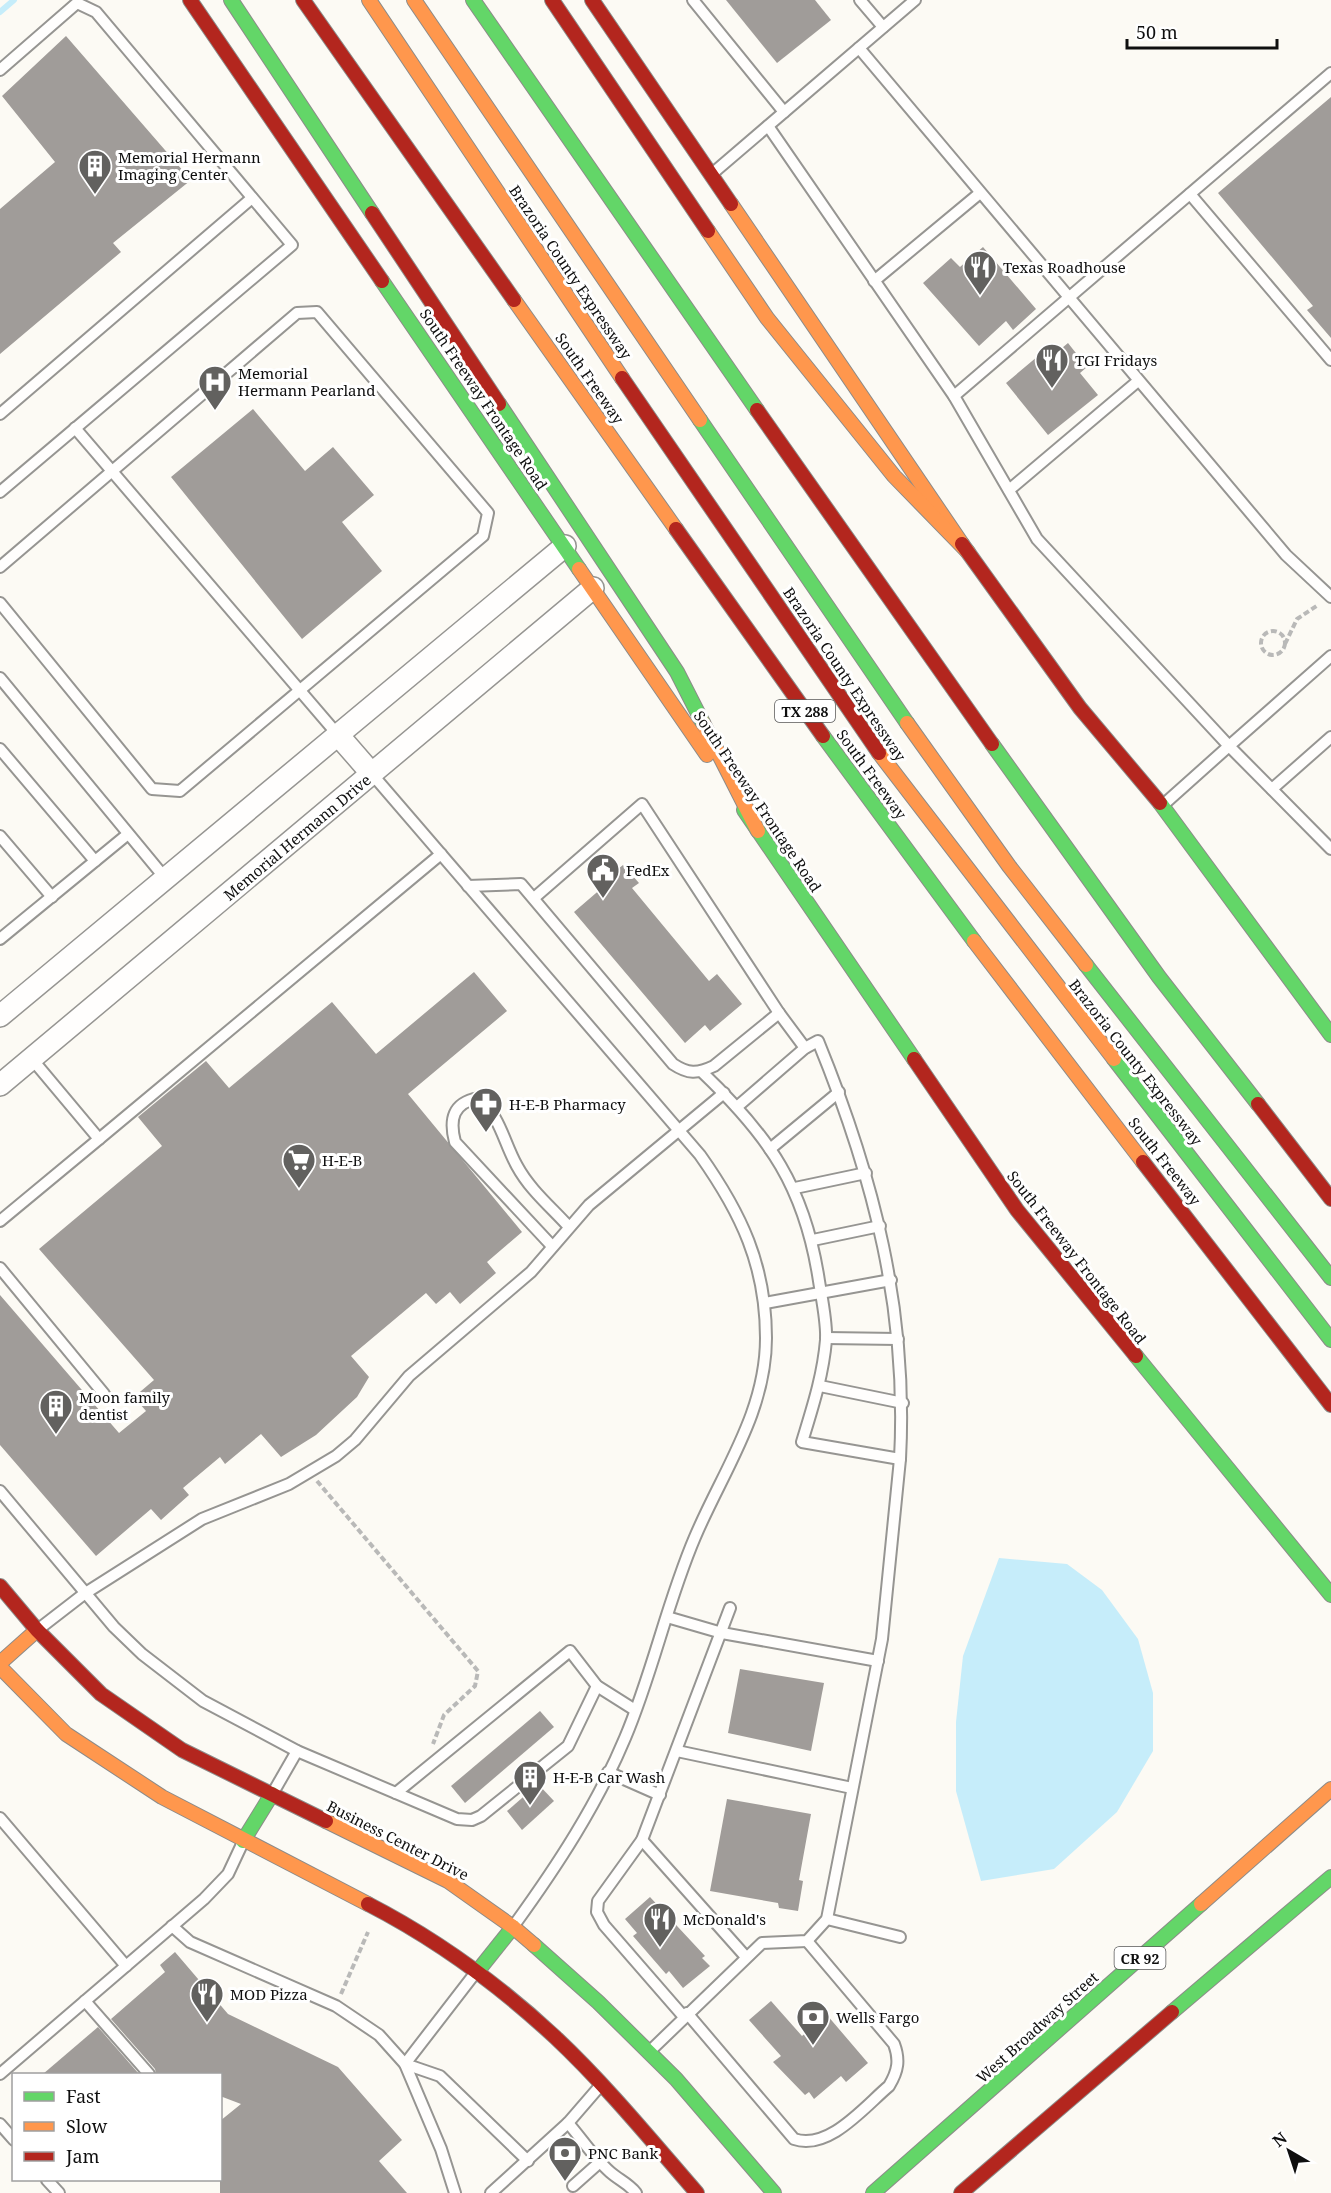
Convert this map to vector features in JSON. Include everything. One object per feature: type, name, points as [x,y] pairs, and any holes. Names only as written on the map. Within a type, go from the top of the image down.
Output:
[{"type":"main road","name":"South Freeway Frontage Road","points":[[190,0],[1017,1210],[1331,1595]]},
{"type":"main road","points":[[231,0],[321,139],[677,672],[758,831]]},
{"type":"main road","name":"South Freeway","points":[[303,0],[817,728],[986,958],[1331,1405]]},
{"type":"main road","name":"Brazoria County Expressway","points":[[369,0],[637,400],[897,779],[1331,1340]]},
{"type":"main road","name":"Brazoria County Expressway","points":[[414,0],[887,695],[1002,857],[1331,1278]]},
{"type":"main road","points":[[473,0],[888,599],[1159,977],[1331,1199]]},
{"type":"main road","points":[[552,0],[767,318],[894,476],[968,552]]},
{"type":"main road","points":[[592,0],[968,552],[1080,708],[1162,806],[1331,1035]]},
{"type":"main road","name":"Business Center Drive","points":[[0,1586],[37,1630],[101,1694],[173,1744],[448,1881],[513,1927],[598,2002],[676,2079],[774,2193]]},
{"type":"main road","points":[[37,1630],[0,1665],[66,1734],[162,1797],[410,1926],[477,1972],[555,2037],[697,2193]]},
{"type":"main road","points":[[1308,1809],[1326,1774]]},
{"type":"main road","name":"West Broadway Street","points":[[873,2193],[1331,1789]]},
{"type":"main road","points":[[243,1841],[272,1794]]},
{"type":"main road","points":[[961,2193],[1331,1876]]},
{"type":"main road","points":[[477,1972],[513,1927]]},
{"type":"street","points":[[0,1016],[565,546]]},
{"type":"street","name":"Memorial Hermann Drive","points":[[0,1085],[593,588]]},
{"type":"street","points":[[338,735],[372,774]]},
{"type":"lane","points":[[693,0],[784,112]]},
{"type":"lane","points":[[860,0],[884,27]]},
{"type":"lane","points":[[711,175],[915,0]]},
{"type":"lane","points":[[0,70],[76,1],[96,12],[292,245],[0,492]]},
{"type":"lane","points":[[859,48],[1286,555],[1331,597]]},
{"type":"lane","points":[[954,396],[1331,74]]},
{"type":"lane","points":[[768,126],[954,396],[1037,539],[1229,746],[1331,849]]},
{"type":"lane","points":[[874,281],[980,193]]},
{"type":"lane","points":[[1190,194],[1331,360]]},
{"type":"lane","points":[[0,414],[252,198]]},
{"type":"lane","points":[[0,567],[297,313],[317,312],[488,513],[483,536],[180,790],[152,789],[0,603]]},
{"type":"lane","points":[[1009,490],[1138,381]]},
{"type":"lane","points":[[75,428],[338,735]]},
{"type":"lane","points":[[1162,806],[1331,656]]},
{"type":"lane","points":[[0,678],[165,878]]},
{"type":"lane","points":[[1272,789],[1331,736]]},
{"type":"lane","points":[[0,748],[95,861]]},
{"type":"lane","points":[[372,774],[678,1131],[723,1188],[742,1222],[756,1256],[765,1303],[764,1365],[754,1413],[695,1536],[635,1710],[608,1772],[552,1875],[513,1927]]},
{"type":"lane","points":[[534,898],[642,804],[779,1013],[805,1048]]},
{"type":"lane","points":[[0,939],[129,834]]},
{"type":"lane","points":[[0,836],[52,897]]},
{"type":"lane","points":[[0,1221],[441,854]]},
{"type":"lane","points":[[468,886],[521,884],[673,1064],[685,1072],[702,1071],[714,1066],[779,1013]]},
{"type":"lane","points":[[649,2052],[762,1943],[807,1941],[827,1918],[878,1662],[900,1459],[903,1403],[891,1280],[866,1173],[839,1092],[818,1041],[805,1048],[738,1106]]},
{"type":"lane","points":[[32,1059],[99,1139]]},
{"type":"lane","points":[[702,1071],[738,1106],[770,1149],[795,1188],[813,1240],[826,1338],[819,1386],[802,1442],[900,1459]]},
{"type":"lane","points":[[770,1149],[839,1092]]},
{"type":"lane","points":[[37,1630],[84,1594],[202,1519],[310,1473],[355,1440],[409,1376],[531,1272],[552,1245],[590,1205],[724,1093]]},
{"type":"lane","points":[[552,1245],[455,1142],[450,1124],[456,1111],[466,1100],[478,1098],[494,1112],[510,1153],[526,1180],[569,1227]]},
{"type":"lane","points":[[795,1188],[866,1173]]},
{"type":"lane","points":[[813,1240],[880,1226]]},
{"type":"lane","points":[[0,1268],[105,1394]]},
{"type":"lane","points":[[765,1303],[891,1280]]},
{"type":"lane","points":[[826,1338],[898,1340]]},
{"type":"lane","points":[[819,1386],[903,1403]]},
{"type":"lane","points":[[0,1491],[84,1594],[142,1654],[203,1701],[297,1751],[458,1819],[472,1820],[481,1816],[568,1746],[597,1686]]},
{"type":"lane","points":[[730,1608],[642,1840],[598,1901],[597,1912],[604,1925],[794,2139],[804,2142],[817,2141],[832,2134],[889,2086],[895,2076],[898,2054],[894,2044],[807,1941]]},
{"type":"lane","points":[[667,1617],[722,1633],[878,1662]]},
{"type":"lane","points":[[396,1793],[570,1651],[597,1686],[635,1710]]},
{"type":"lane","points":[[272,1794],[297,1751]]},
{"type":"lane","points":[[677,1751],[852,1788]]},
{"type":"lane","points":[[608,1772],[660,1795]]},
{"type":"lane","points":[[0,1818],[126,1966]]},
{"type":"lane","points":[[642,1840],[746,1957]]},
{"type":"lane","points":[[0,2074],[172,1926],[228,1874],[243,1841]]},
{"type":"lane","points":[[827,1918],[900,1937]]},
{"type":"lane","points":[[172,1926],[190,1942],[336,2006],[379,2035],[405,2064],[441,2149],[455,2193]]},
{"type":"lane","points":[[405,2064],[477,1972]]},
{"type":"lane","points":[[85,2001],[148,2073]]},
{"type":"lane","points":[[405,2064],[440,2076],[528,2161]]},
{"type":"lane","points":[[496,2191],[568,2123],[600,2085]]},
{"type":"lane","points":[[568,2123],[600,2162],[612,2174],[625,2180],[636,2193]]},
{"type":"lane","points":[[0,2124],[12,2138]]},
{"type":"lane","points":[[573,2186],[600,2162]]},
{"type":"lane","points":[[48,2181],[59,2193]]},
{"type":"path","points":[[1284,645],[1283,637],[1277,632],[1269,632],[1261,640],[1264,651],[1270,654],[1277,653],[1284,645],[1297,619],[1331,597]]},
{"type":"path","points":[[310,1473],[478,1671],[475,1686],[444,1714],[433,1745],[424,1752]]},
{"type":"path","points":[[336,2006],[372,1923]]},
{"type":"water","points":[[999,1558],[1067,1564],[1102,1590],[1138,1639],[1153,1693],[1153,1751],[1117,1812],[1054,1869],[981,1881],[956,1791],[956,1722],[963,1656]]},
{"type":"building","points":[[726,0],[815,0],[831,20],[777,63]]},
{"type":"building","name":"Memorial Hermann Imaging Center","points":[[66,36],[191,180],[113,243],[121,252],[0,354],[0,209],[55,162],[2,96]]},
{"type":"building","points":[[1331,97],[1331,338],[1307,310],[1313,306],[1218,193]]},
{"type":"building","name":"Texas Roadhouse","points":[[983,247],[1036,309],[1013,330],[1006,321],[979,346],[923,283],[951,258],[960,267]]},
{"type":"building","name":"TGI Fridays","points":[[1068,343],[1087,367],[1080,373],[1098,395],[1048,435],[1006,383],[1050,346],[1056,353]]},
{"type":"building","points":[[253,409],[305,471],[333,447],[374,495],[342,522],[382,571],[302,639],[171,477]]},
{"type":"building","points":[[623,865],[639,883],[632,888],[709,981],[717,974],[742,1004],[710,1031],[705,1025],[685,1043],[574,912],[610,881],[607,878]]},
{"type":"building","name":"H-E-B","points":[[474,972],[507,1011],[408,1094],[522,1232],[487,1262],[496,1273],[460,1304],[450,1292],[436,1304],[426,1293],[351,1356],[369,1377],[357,1397],[316,1435],[281,1457],[261,1434],[225,1464],[220,1457],[183,1488],[189,1495],[161,1520],[151,1509],[96,1556],[0,1445],[0,1295],[119,1433],[146,1411],[134,1397],[154,1380],[39,1249],[162,1146],[138,1117],[206,1061],[229,1088],[332,1002],[376,1054]]},
{"type":"building","points":[[740,1669],[824,1683],[811,1751],[728,1733]]},
{"type":"building","points":[[540,1711],[554,1727],[465,1803],[451,1786]]},
{"type":"building","name":"H-E-B Car Wash","points":[[538,1784],[554,1801],[522,1830],[507,1811]]},
{"type":"building","points":[[727,1799],[811,1814],[799,1880],[803,1881],[798,1911],[779,1908],[778,1903],[710,1891]]},
{"type":"building","points":[[650,1897],[705,1956],[702,1958],[710,1966],[683,1988],[669,1971],[666,1974],[633,1936],[637,1933],[625,1919]]},
{"type":"building","points":[[175,1952],[228,2014],[338,2067],[402,2140],[379,2161],[407,2193],[220,2193],[222,2119],[241,2104],[222,2097],[222,2073],[156,2073],[155,2069],[111,2019],[165,1972],[160,1965]]},
{"type":"building","name":"Wells Fargo","points":[[771,2001],[802,2036],[827,2015],[868,2063],[846,2082],[841,2076],[814,2099],[809,2092],[805,2095],[773,2062],[781,2056],[749,2020]]},
{"type":"building","points":[[98,2027],[138,2073],[44,2073]]},
{"type":"waterway","points":[[0,12],[14,0]]},
{"type":"traffic: fast","points":[[231,0],[372,213]]},
{"type":"traffic: fast","points":[[473,0],[757,410]]},
{"type":"traffic: fast","points":[[382,281],[579,569]]},
{"type":"traffic: fast","points":[[499,404],[677,672],[703,723]]},
{"type":"traffic: fast","points":[[700,420],[907,723]]},
{"type":"traffic: fast","points":[[823,736],[974,941]]},
{"type":"traffic: fast","points":[[992,744],[1159,977],[1258,1104]]},
{"type":"traffic: fast","points":[[1160,803],[1331,1035]]},
{"type":"traffic: fast","points":[[744,810],[914,1059]]},
{"type":"traffic: fast","points":[[1086,965],[1331,1278]]},
{"type":"traffic: fast","points":[[1114,1059],[1331,1340]]},
{"type":"traffic: fast","points":[[1136,1356],[1331,1595]]},
{"type":"traffic: fast","points":[[243,1841],[272,1794]]},
{"type":"traffic: fast","points":[[1172,2012],[1331,1877]]},
{"type":"traffic: fast","points":[[873,2193],[1201,1904]]},
{"type":"traffic: fast","points":[[477,1972],[513,1927]]},
{"type":"traffic: fast","points":[[534,1945],[598,2002],[676,2079],[774,2193]]},
{"type":"traffic: slow","points":[[369,0],[622,378]]},
{"type":"traffic: slow","points":[[414,0],[700,420]]},
{"type":"traffic: slow","points":[[731,204],[962,544]]},
{"type":"traffic: slow","points":[[708,231],[767,318],[894,476],[968,552]]},
{"type":"traffic: slow","points":[[514,300],[676,529]]},
{"type":"traffic: slow","points":[[579,569],[707,755]]},
{"type":"traffic: slow","points":[[703,723],[758,831]]},
{"type":"traffic: slow","points":[[907,723],[1009,866],[1086,965]]},
{"type":"traffic: slow","points":[[879,753],[1114,1059]]},
{"type":"traffic: slow","points":[[974,941],[1143,1162]]},
{"type":"traffic: slow","points":[[0,1663],[37,1630]]},
{"type":"traffic: slow","points":[[0,1667],[66,1734],[162,1797],[368,1904]]},
{"type":"traffic: slow","points":[[1201,1904],[1331,1789]]},
{"type":"traffic: slow","points":[[326,1821],[448,1881],[513,1927],[534,1945]]},
{"type":"traffic: jam","points":[[190,0],[382,281]]},
{"type":"traffic: jam","points":[[303,0],[514,300]]},
{"type":"traffic: jam","points":[[552,0],[708,231]]},
{"type":"traffic: jam","points":[[592,0],[731,204]]},
{"type":"traffic: jam","points":[[372,213],[499,404]]},
{"type":"traffic: jam","points":[[622,378],[879,753]]},
{"type":"traffic: jam","points":[[757,410],[992,744]]},
{"type":"traffic: jam","points":[[676,529],[823,736]]},
{"type":"traffic: jam","points":[[962,544],[1080,708],[1160,803]]},
{"type":"traffic: jam","points":[[914,1059],[1017,1210],[1136,1356]]},
{"type":"traffic: jam","points":[[1258,1104],[1331,1199]]},
{"type":"traffic: jam","points":[[1143,1162],[1331,1405]]},
{"type":"traffic: jam","points":[[0,1586],[37,1630],[101,1694],[182,1750],[326,1821]]},
{"type":"traffic: jam","points":[[368,1904],[418,1932],[466,1964],[534,2018],[592,2074],[697,2193]]},
{"type":"traffic: jam","points":[[961,2193],[1172,2012]]},
{"type":"place","name":"Memorial Hermann Imaging Center","points":[[95,195]]},
{"type":"place","name":"Texas Roadhouse","points":[[980,296]]},
{"type":"place","name":"TGI Fridays","points":[[1052,389]]},
{"type":"place","name":"Memorial Hermann Pearland","points":[[215,411]]},
{"type":"place","name":"FedEx","points":[[603,899]]},
{"type":"place","name":"H-E-B Pharmacy","points":[[486,1133]]},
{"type":"place","name":"H-E-B","points":[[299,1189]]},
{"type":"place","name":"Moon family dentist","points":[[56,1435]]},
{"type":"place","name":"H-E-B Car Wash","points":[[530,1806]]},
{"type":"place","name":"McDonald's","points":[[660,1948]]},
{"type":"place","name":"MOD Pizza","points":[[207,2023]]},
{"type":"place","name":"Wells Fargo","points":[[813,2046]]},
{"type":"place","name":"PNC Bank","points":[[565,2182]]}]
